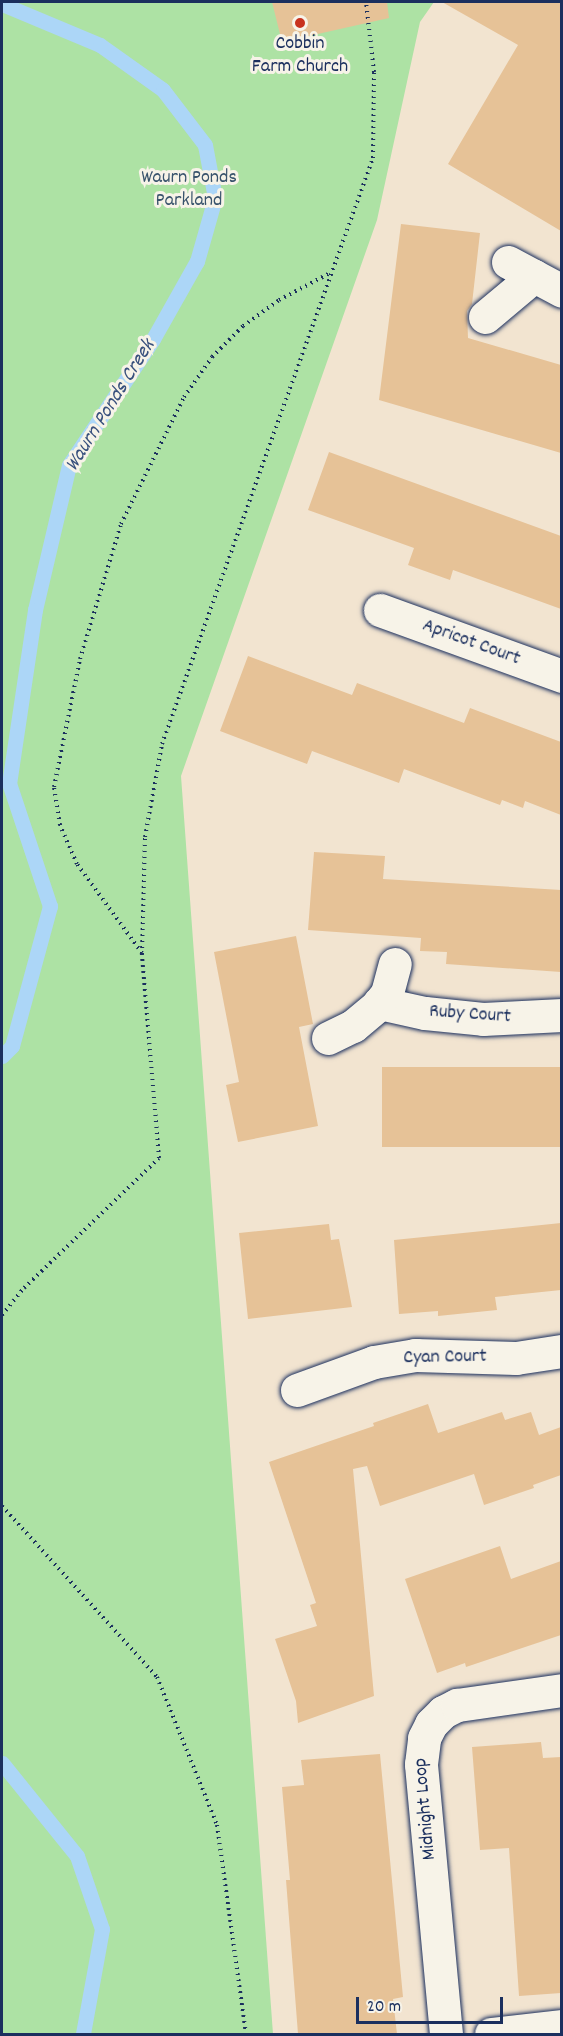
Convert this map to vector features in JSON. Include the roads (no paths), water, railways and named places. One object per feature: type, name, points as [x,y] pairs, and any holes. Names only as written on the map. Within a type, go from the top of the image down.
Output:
[{"type":"street","points":[[485,317],[534,276]]},
{"type":"street","name":"Apricot Court","points":[[380,610],[561,676]]},
{"type":"street","points":[[328,1038],[353,1026],[379,1003],[387,993],[395,964]]},
{"type":"street","name":"Ruby Court","points":[[379,1003],[425,1013],[483,1018],[561,1015]]},
{"type":"street","name":"Cyan Court","points":[[297,1390],[360,1367],[404,1357],[436,1354],[516,1358],[561,1351]]},
{"type":"street","name":"Midnight Loop","points":[[446,2034],[421,1764],[424,1738],[431,1724],[443,1712],[457,1705],[561,1690]]},
{"type":"street","points":[[490,2034],[561,2026]]},
{"type":"waterway","name":"Waurn Ponds Creek","points":[[2,4],[100,45],[163,90],[205,145],[215,198],[197,261],[153,339],[69,465],[35,610],[9,783],[50,906],[12,1046],[2,1056]]},
{"type":"waterway","name":"Waurn Ponds Creek","points":[[2,1763],[77,1856],[102,1929],[83,2034]]},
{"type":"place","name":"Cobbin Farm Church","points":[[300,23]]},
{"type":"park label","name":"Waurn Ponds Parkland","points":[[189,190]]}]
